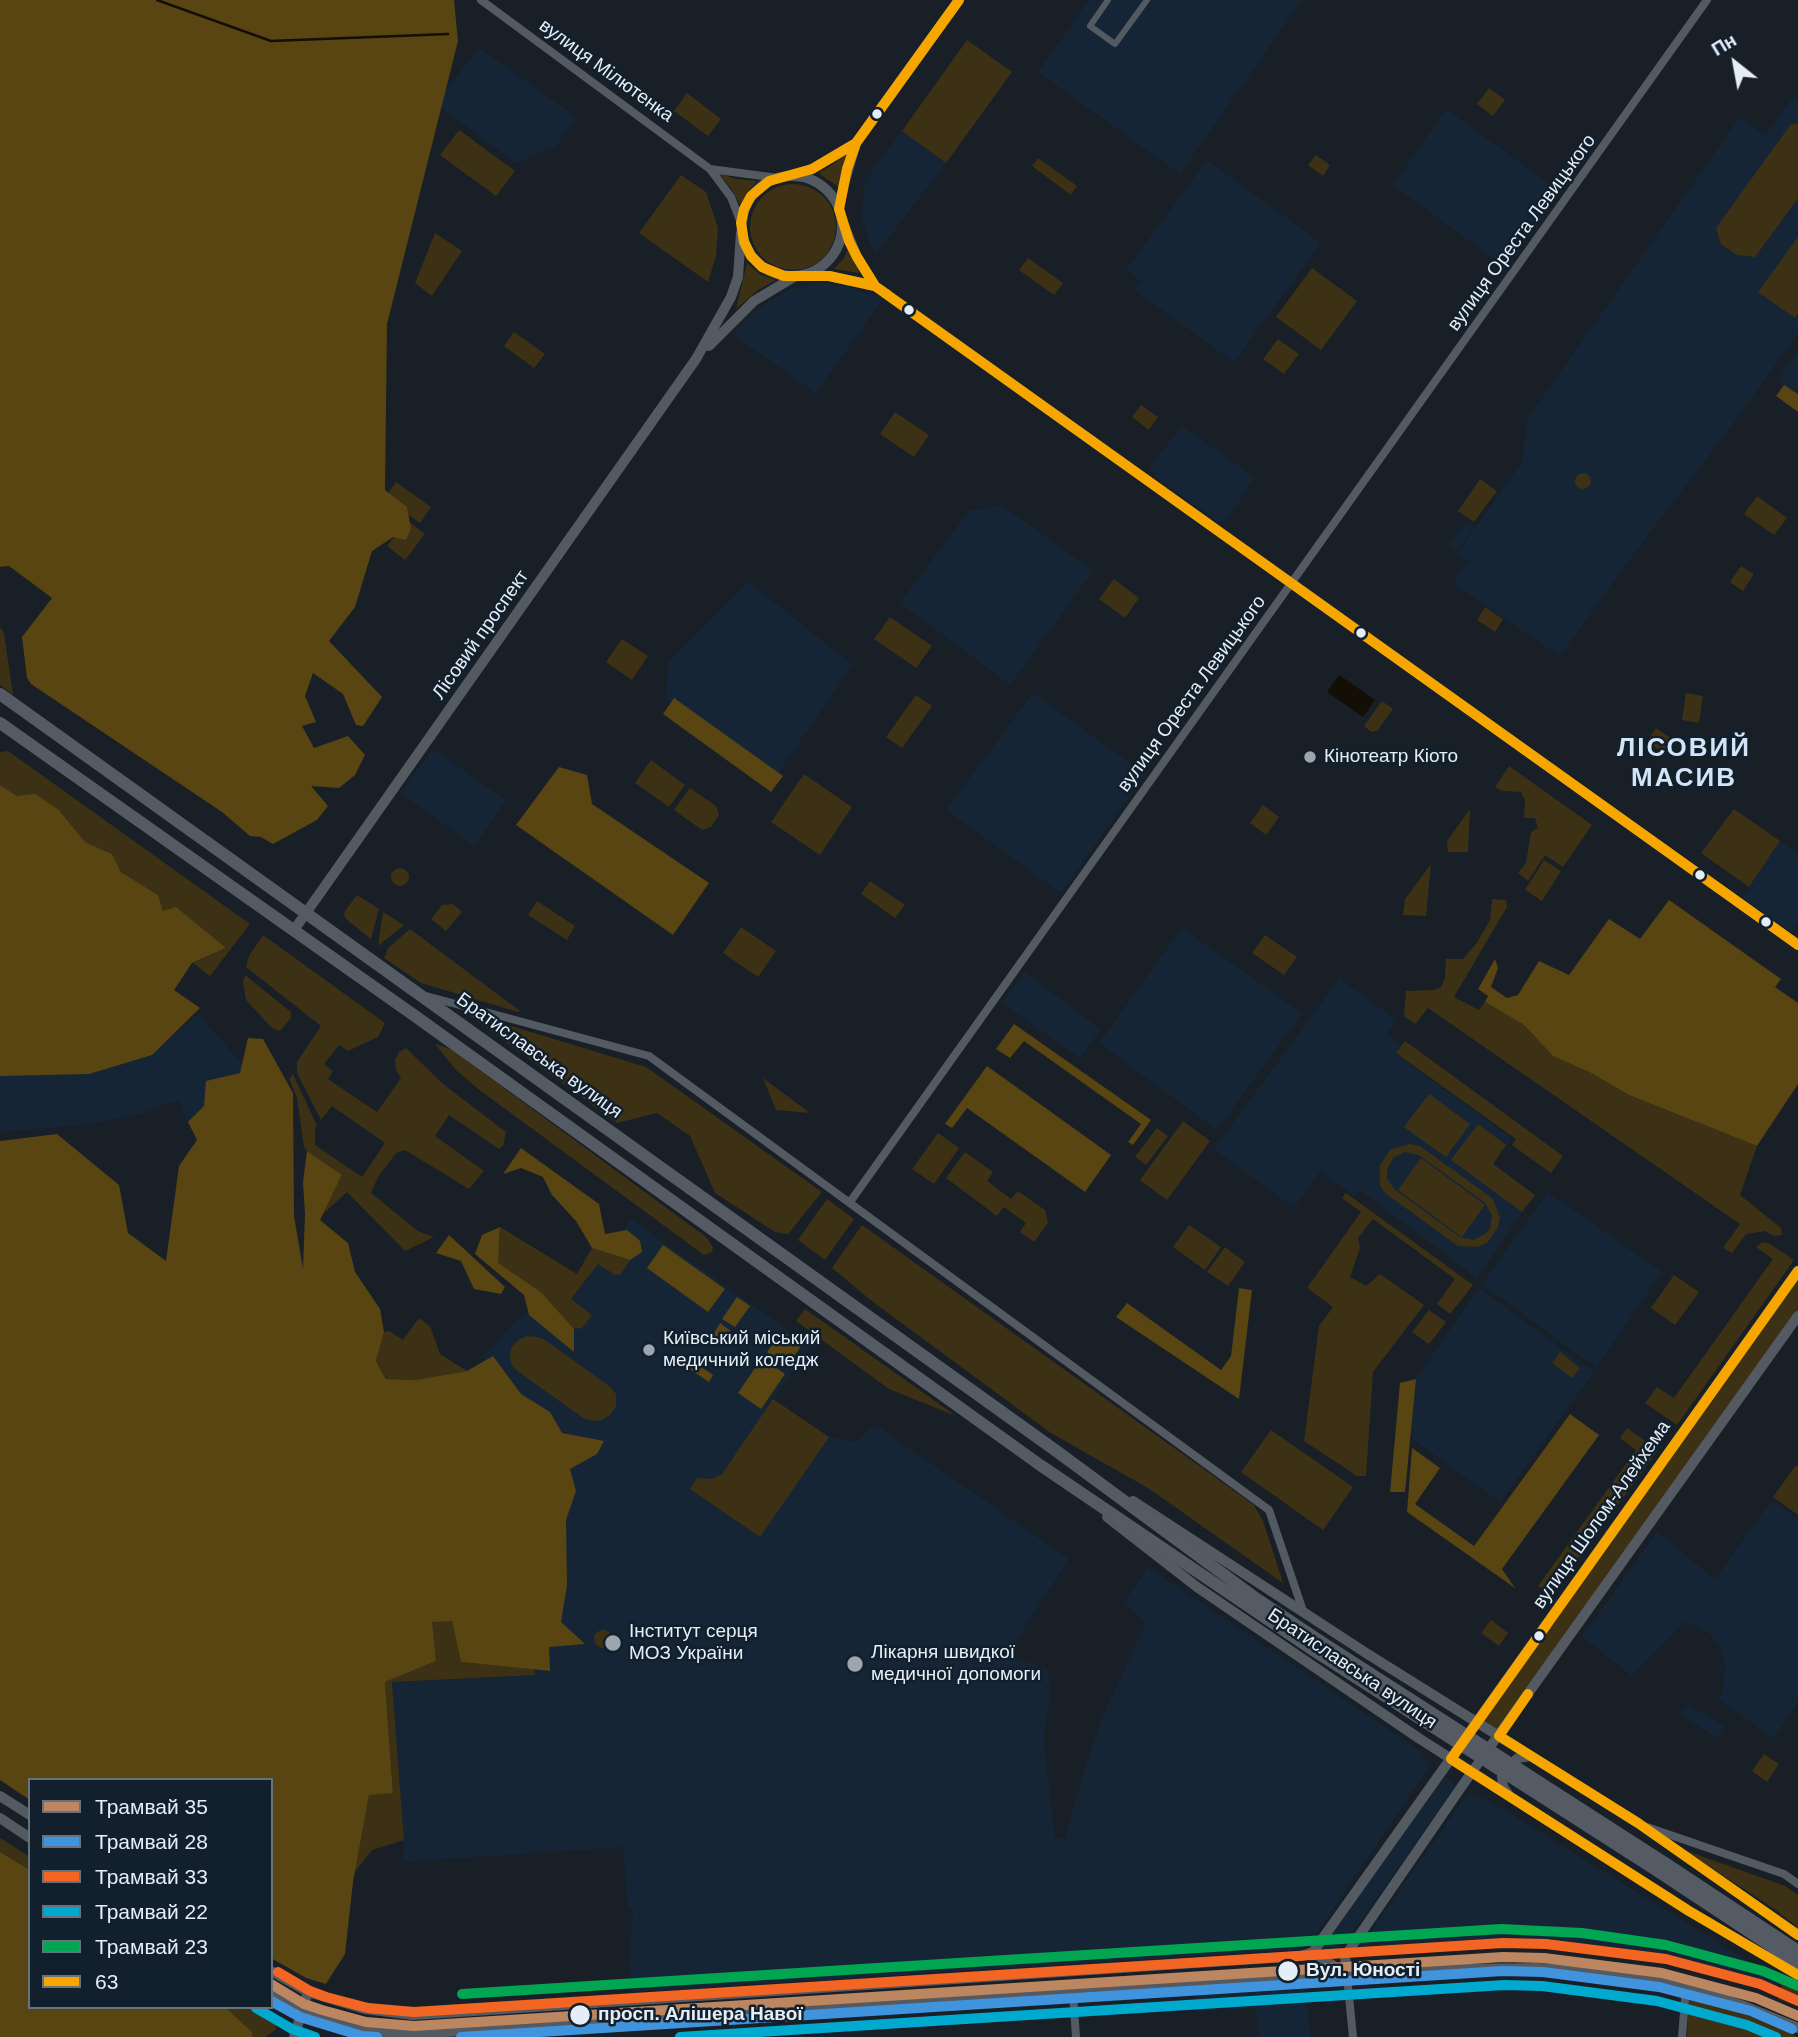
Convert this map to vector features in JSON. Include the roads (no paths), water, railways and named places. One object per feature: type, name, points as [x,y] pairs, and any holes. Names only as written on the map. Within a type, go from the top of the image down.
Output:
[{"type":"main road","name":"Братиславська вулиця","points":[[0,694],[1055,1450],[1316,1645]]},
{"type":"main road","name":"Братиславська вулиця","points":[[0,723],[294,930],[1040,1465],[1662,1868],[1798,1951]]},
{"type":"main road","name":"Братиславська вулиця","points":[[1662,1868],[1798,1964]]},
{"type":"street","name":"вулиця Мілютенка","points":[[481,0],[710,169],[732,197],[741,228]]},
{"type":"street","points":[[798,276],[822,266],[833,256],[839,243],[844,184],[856,143],[958,0]]},
{"type":"street","points":[[1108,0],[1090,26],[1115,44],[1147,0]]},
{"type":"street","name":"вулиця Ореста Левицького","points":[[849,1202],[1707,0]]},
{"type":"street","points":[[794,176],[812,169],[856,143]]},
{"type":"street","name":"вулиця Мілютенка","points":[[710,169],[778,177]]},
{"type":"street","points":[[875,286],[829,276],[775,274],[762,267],[751,256],[741,228],[744,209],[751,196],[761,186],[778,177],[808,178],[821,185],[831,195],[857,257],[875,286],[1798,945]]},
{"type":"street","name":"Лісовий проспект","points":[[294,930],[696,359],[731,297],[738,277],[741,228]]},
{"type":"street","name":"Лісовий проспект","points":[[696,359],[746,308],[798,276]]},
{"type":"street","points":[[419,994],[649,1056],[1269,1510],[1303,1611]]},
{"type":"street","name":"вулиця Шолом-Алейхема","points":[[1313,1952],[1798,1270]]},
{"type":"street","points":[[1353,2037],[1345,1957],[1472,1773],[1798,1317]]},
{"type":"street","name":"Братиславська вулиця","points":[[1055,1450],[1442,1701],[1638,1824],[1798,1935]]},
{"type":"street","name":"Братиславська вулиця","points":[[1040,1465],[1197,1587],[1421,1739],[1689,1911],[1798,1975]]},
{"type":"street","points":[[1421,1739],[1434,1732],[1447,1717],[1447,1707],[1442,1701]]},
{"type":"street","points":[[1510,1796],[1503,1787],[1506,1768],[1518,1758],[1530,1756]]},
{"type":"street","points":[[0,1796],[28,1814]]},
{"type":"street","points":[[0,1818],[28,1837]]},
{"type":"street","name":"Братиславська вулиця","points":[[1638,1824],[1784,1874],[1798,1884]]},
{"type":"street","points":[[273,1972],[308,1992],[365,2009],[413,2015],[1301,1956],[1313,1952],[1348,1976]]},
{"type":"street","points":[[273,1996],[302,2011],[364,2029],[391,2034],[415,2034],[1447,1969],[1536,1968],[1584,1970],[1686,1986],[1798,2028]]},
{"type":"street","points":[[1682,2037],[1686,1986]]},
{"type":"street","points":[[294,2037],[308,1992]]},
{"type":"street","points":[[1073,1993],[1076,2037]]},
{"type":"waterway","points":[[157,0],[271,41],[448,34]]},
{"type":"tram line","name":"23","points":[[462,1994],[1501,1929],[1582,1933],[1666,1945],[1763,1971],[1798,1986]]},
{"type":"tram line","name":"33","points":[[278,1972],[326,1997],[368,2008],[414,2012],[1503,1943],[1546,1944],[1666,1959],[1760,1984],[1798,2001]]},
{"type":"tram line","name":"35","points":[[273,1985],[304,2004],[322,2010],[366,2022],[414,2026],[1503,1957],[1544,1958],[1662,1973],[1756,1998],[1798,2016]]},
{"type":"tram line","name":"28","points":[[461,2037],[1503,1971],[1543,1972],[1659,1987],[1751,2011],[1792,2029]]},
{"type":"tram line","name":"22","points":[[680,2037],[1504,1985],[1542,1986],[1657,2001],[1747,2025],[1776,2037]]},
{"type":"tram line","name":"28","points":[[273,2002],[300,2017],[362,2036],[377,2037]]},
{"type":"tram line","name":"22","points":[[258,2009],[292,2029],[315,2037]]},
{"type":"place","name":"Кінотеатр Кіото","points":[[1310,757]]},
{"type":"place","name":"Київський міський медичний коледж","points":[[649,1350]]},
{"type":"place","name":"Інститут серця МОЗ України","points":[[613,1643]]},
{"type":"place","name":"Лікарня швидкої медичної допомоги","points":[[855,1664]]},
{"type":"place","name":"Вул. Юності","points":[[1288,1971]]},
{"type":"place","name":"просп. Алішера Навої","points":[[580,2015]]},
{"type":"district","name":"ЛІСОВИЙ МАСИВ","points":[[1684,764]]}]
